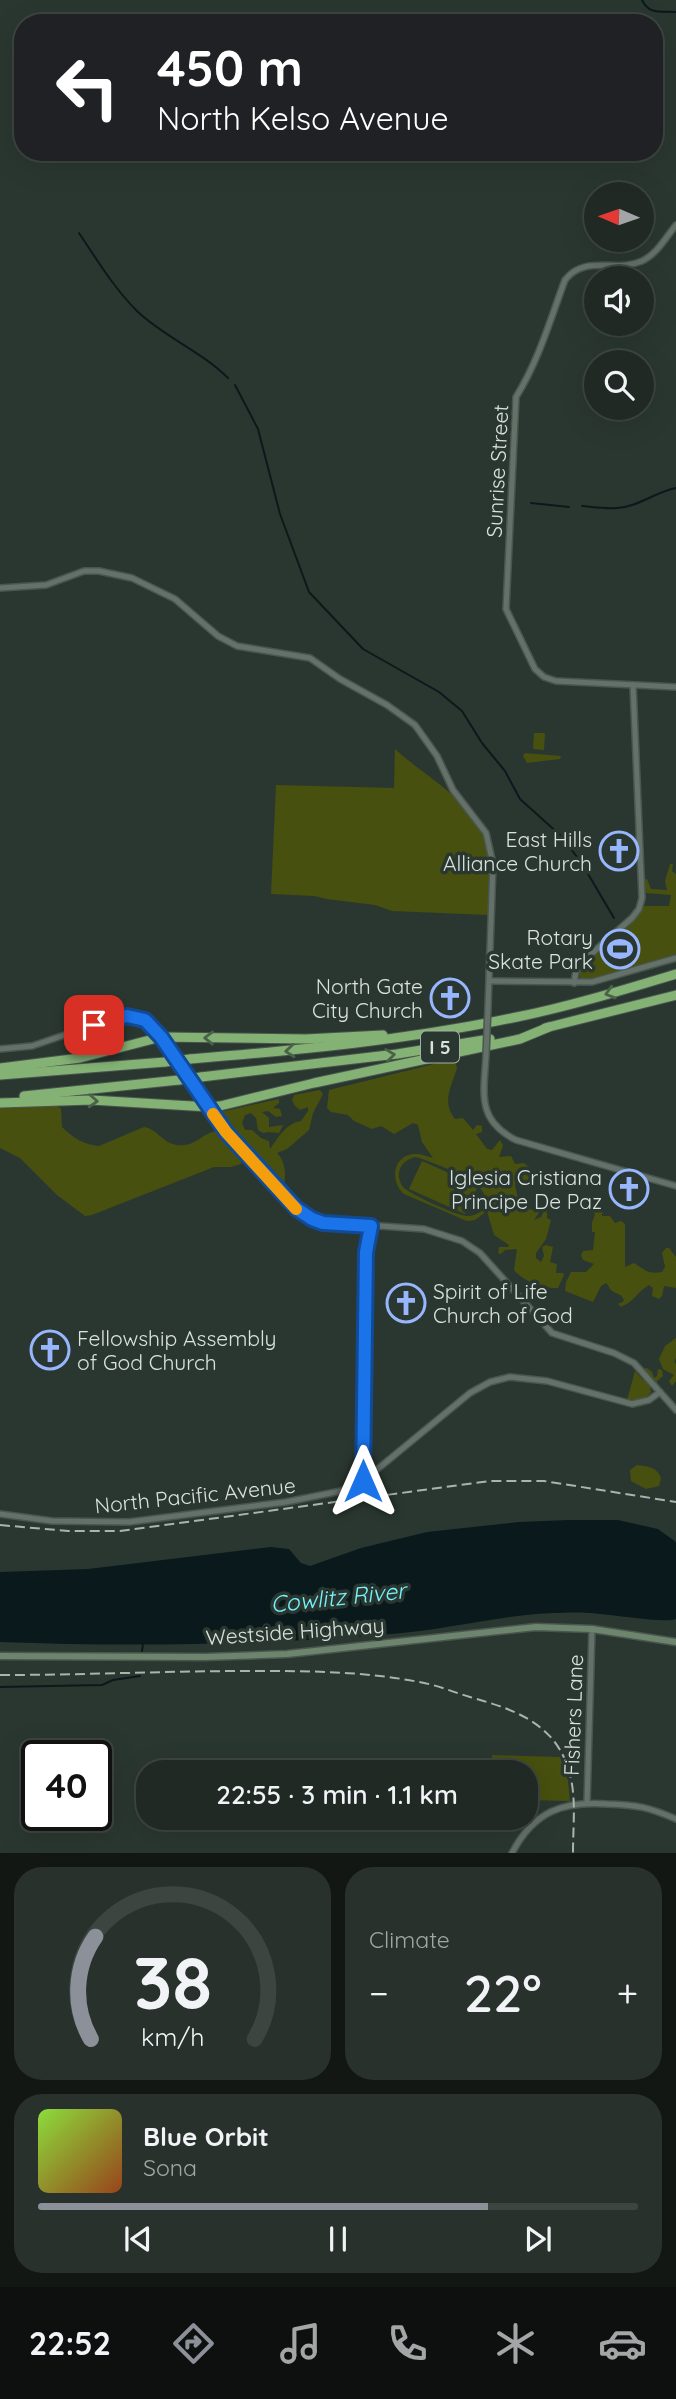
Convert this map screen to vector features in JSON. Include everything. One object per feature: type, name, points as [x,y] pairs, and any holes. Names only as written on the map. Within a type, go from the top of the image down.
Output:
[{"type":"highway","name":"I 5","points":[[0,1075],[343,1046],[424,1034],[536,1013],[676,974]]},
{"type":"highway","name":"I 5","points":[[0,1100],[397,1054],[549,1027],[676,995]]},
{"type":"highway","points":[[0,1100],[91,1100],[209,1107],[520,1039],[549,1027]]},
{"type":"highway","points":[[0,1068],[80,1058],[161,1037],[306,1039],[424,1034]]},
{"type":"main road","name":"Westside Highway","points":[[0,1656],[205,1657],[287,1654],[536,1627],[592,1629],[676,1642]]},
{"type":"street","name":"Sunrise Street","points":[[633,685],[556,681],[544,677],[532,662],[506,609],[516,397],[531,374],[565,280],[573,270],[584,265],[629,266],[642,261],[651,256],[676,225]]},
{"type":"street","points":[[0,588],[46,585],[84,571],[99,570],[132,578],[175,599],[218,636],[237,646],[310,658],[415,725],[437,755],[453,790],[481,824],[489,843],[493,864],[484,1102],[492,1124],[503,1134],[516,1140],[676,1186]]},
{"type":"street","points":[[575,983],[576,971],[582,962],[632,918],[639,909],[642,898],[633,685],[676,687]]},
{"type":"street","points":[[490,981],[603,981],[676,958]]},
{"type":"street","points":[[0,1049],[32,1046],[127,1016],[145,1020],[161,1037],[226,1132],[301,1213],[323,1223],[435,1231],[462,1241],[480,1253],[552,1333],[634,1363],[676,1410]]},
{"type":"street","points":[[363,1481],[366,1262],[371,1226]]},
{"type":"street","name":"North Pacific Avenue","points":[[0,1514],[52,1521],[129,1522],[286,1502],[341,1491],[363,1481],[470,1393],[490,1382],[510,1377],[539,1379],[632,1404],[649,1401],[660,1392]]},
{"type":"street","name":"Fishers Lane","points":[[587,1802],[592,1629]]},
{"type":"street","points":[[512,1853],[526,1832],[540,1818],[556,1808],[587,1802],[647,1807],[676,1819]]},
{"type":"green space","points":[[534,733],[545,733],[544,750],[533,749]]},
{"type":"green space","points":[[395,749],[462,804],[482,830],[488,845],[490,862],[489,915],[392,911],[375,905],[314,896],[271,894],[276,785],[394,788]]},
{"type":"green space","points":[[525,753],[561,756],[560,759],[527,763],[523,756]]},
{"type":"green space","points":[[670,864],[673,864],[672,871],[676,874],[676,959],[597,980],[580,980],[579,971],[582,966],[624,931],[644,906],[669,906],[671,895],[646,893],[643,879],[647,879],[651,889],[667,890],[665,881]]},
{"type":"green space","points":[[455,1060],[457,1068],[448,1100],[455,1119],[463,1118],[473,1130],[477,1125],[482,1126],[482,1132],[476,1134],[487,1149],[492,1150],[500,1140],[503,1145],[499,1157],[511,1156],[515,1164],[524,1163],[534,1171],[530,1188],[521,1187],[520,1172],[515,1185],[521,1211],[526,1205],[531,1210],[540,1211],[534,1220],[547,1211],[547,1218],[551,1220],[546,1239],[536,1253],[536,1258],[541,1262],[544,1256],[542,1247],[553,1247],[550,1262],[557,1264],[556,1273],[564,1275],[558,1288],[534,1284],[518,1274],[514,1270],[517,1249],[498,1253],[499,1247],[509,1245],[494,1235],[487,1211],[475,1220],[467,1221],[404,1194],[399,1189],[395,1175],[398,1163],[403,1158],[421,1154],[433,1158],[422,1142],[418,1125],[413,1123],[394,1134],[381,1126],[372,1129],[354,1121],[348,1115],[331,1112],[327,1108],[329,1090]],"holes":[[[414,1157],[475,1184],[483,1192],[486,1201],[482,1210],[473,1215],[462,1215],[444,1209],[403,1187],[399,1176],[401,1166]]]},
{"type":"green space","points":[[320,1090],[323,1094],[313,1113],[309,1130],[287,1149],[277,1153],[284,1169],[283,1187],[268,1176],[267,1170],[245,1151],[229,1127],[223,1125],[218,1117],[220,1112],[279,1099],[279,1103],[273,1108],[280,1109],[282,1116],[276,1117],[268,1111],[262,1112],[269,1118],[269,1127],[283,1125],[279,1133],[263,1133],[258,1130],[256,1118],[251,1113],[245,1115],[242,1123],[245,1130],[252,1130],[269,1141],[270,1149],[283,1132],[301,1121],[308,1111],[308,1107],[300,1110],[295,1106],[292,1100],[294,1095]]},
{"type":"green space","points":[[57,1106],[61,1109],[62,1127],[88,1144],[99,1146],[144,1127],[178,1145],[189,1144],[216,1131],[241,1159],[241,1164],[214,1167],[85,1216],[57,1195],[20,1158],[0,1148],[0,1107]]},
{"type":"green space","points":[[422,1161],[478,1186],[465,1214],[409,1189]]},
{"type":"green space","points":[[592,1204],[603,1207],[602,1216],[610,1216],[615,1223],[621,1221],[625,1224],[625,1267],[634,1263],[650,1272],[662,1272],[665,1267],[662,1253],[669,1248],[676,1257],[676,1288],[664,1286],[659,1299],[652,1296],[653,1288],[649,1285],[621,1307],[618,1304],[624,1301],[623,1298],[606,1283],[601,1286],[593,1302],[565,1291],[571,1272],[586,1272],[594,1264],[583,1260],[581,1255],[583,1251],[593,1250],[595,1232],[592,1232],[592,1223],[595,1214],[591,1210]]},
{"type":"green space","points":[[676,1338],[676,1381],[672,1386],[669,1381],[674,1375],[663,1369],[659,1359],[665,1346]]},
{"type":"green space","points":[[647,1368],[654,1378],[658,1369],[662,1370],[663,1376],[657,1381],[658,1386],[650,1387],[651,1392],[645,1399],[627,1400],[635,1371],[643,1380],[643,1369]]},
{"type":"green space","points":[[637,1465],[657,1471],[661,1478],[659,1486],[646,1489],[631,1481],[630,1470]]},
{"type":"green space","points":[[492,1755],[560,1757],[568,1781],[570,1801],[538,1800],[538,1760],[492,1760]]},
{"type":"water","name":"Cowlitz River","points":[[618,1520],[658,1529],[676,1542],[676,1619],[555,1613],[413,1632],[294,1641],[147,1645],[0,1642],[0,1572],[88,1569],[271,1547],[289,1549],[301,1563],[310,1566],[361,1548],[427,1532],[519,1522]]},
{"type":"waterway","points":[[642,0],[652,10],[676,12]]},
{"type":"waterway","points":[[79,233],[113,283],[137,311],[228,378]]},
{"type":"waterway","points":[[235,385],[258,429],[280,514],[309,592],[363,649],[439,692],[462,711],[482,743],[505,771],[520,799],[560,835],[581,862],[614,918]]},
{"type":"waterway","points":[[582,506],[625,507],[676,488]]},
{"type":"waterway","points":[[531,503],[569,507]]},
{"type":"waterway","points":[[142,1651],[143,1644]]},
{"type":"waterway","points":[[0,1687],[102,1685],[113,1680],[140,1676]]},
{"type":"railway","points":[[0,1525],[68,1531],[120,1531],[490,1481],[544,1481],[676,1502]]},
{"type":"railway","points":[[0,1675],[314,1672],[377,1676],[439,1687],[516,1713],[536,1724],[554,1741],[568,1767],[571,1781],[574,1809],[573,1853]]},
{"type":"slow traffic","points":[[213,1114],[296,1209]]},
{"type":"place","name":"East Hills Alliance Church","points":[[619,851]]},
{"type":"place","name":"Rotary Skate Park","points":[[620,949]]},
{"type":"place","name":"North Gate City Church","points":[[450,998]]},
{"type":"place","name":"Iglesia Cristiana Principe De Paz","points":[[629,1189]]},
{"type":"place","name":"Spirit of Life Church of God","points":[[406,1303]]},
{"type":"place","name":"Fellowship Assembly of God Church","points":[[50,1350]]},
{"type":"route","points":[[94,1025],[127,1016],[145,1020],[161,1037],[226,1132],[301,1213],[323,1223],[371,1226],[366,1252],[363,1481]]}]
